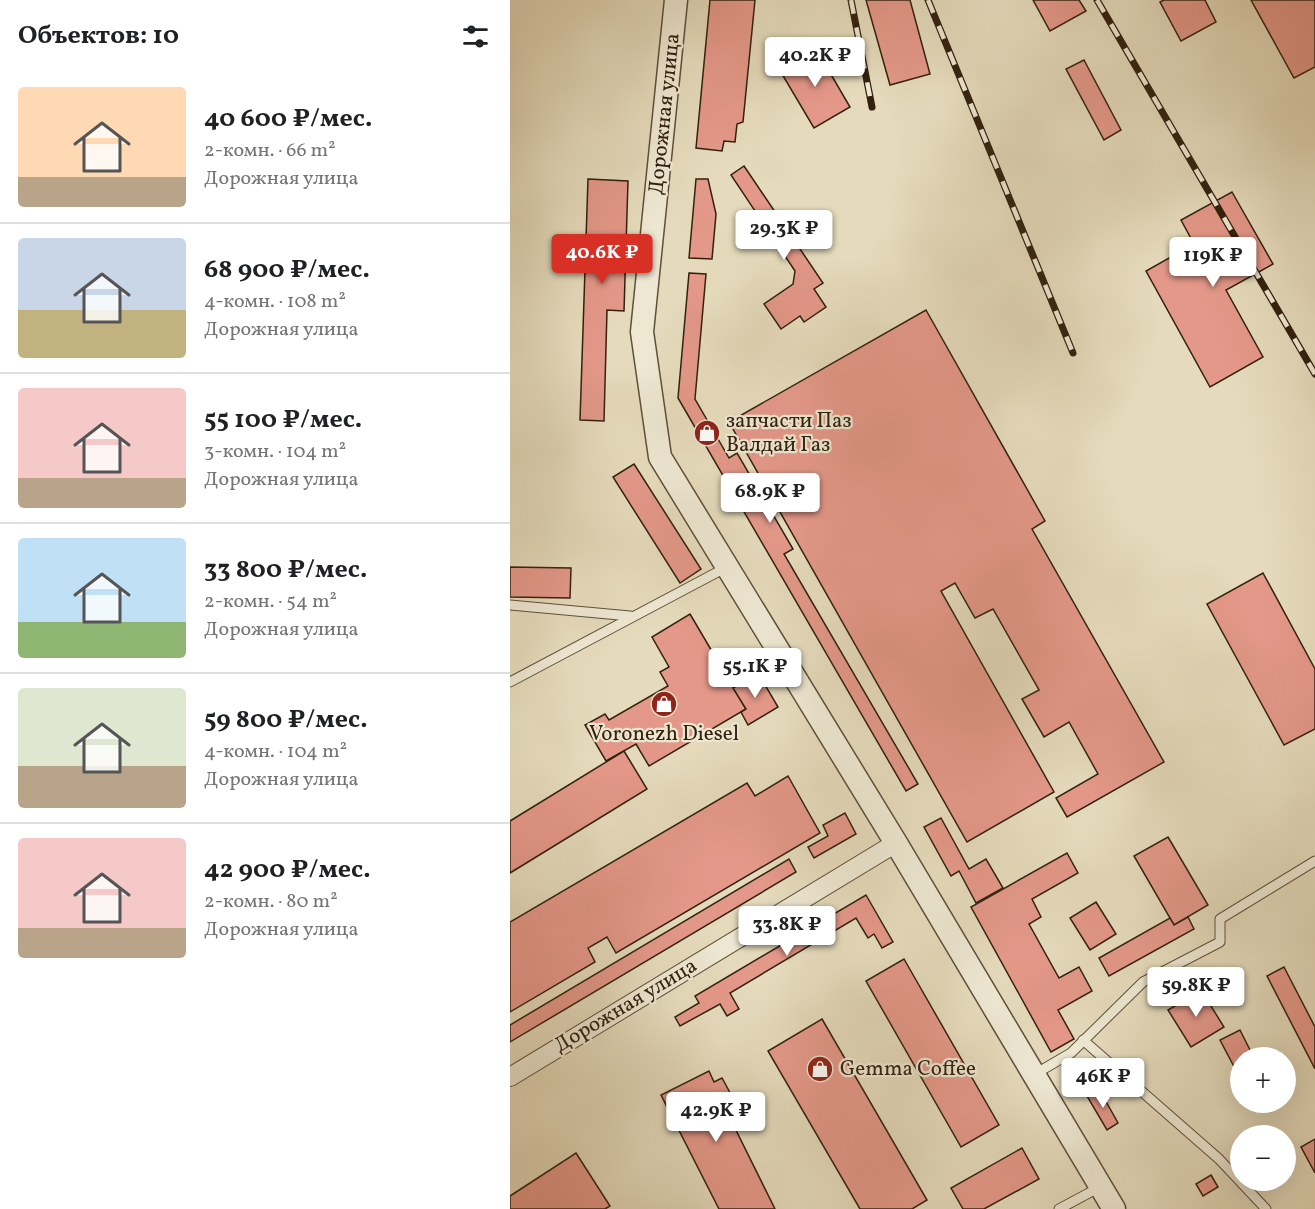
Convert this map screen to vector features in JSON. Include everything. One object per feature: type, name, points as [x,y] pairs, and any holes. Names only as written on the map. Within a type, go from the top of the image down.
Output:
[{"type":"street","name":"Дорожная улица","points":[[676,0],[642,332],[660,457],[896,843],[1114,1209]]},
{"type":"street","name":"Дорожная улица","points":[[510,1077],[896,843]]},
{"type":"lane","points":[[510,682],[630,616],[727,567]]},
{"type":"lane","points":[[510,605],[630,616]]},
{"type":"lane","points":[[1034,1075],[1071,1053],[1143,982],[1220,942],[1220,919],[1315,861]]},
{"type":"lane","points":[[1083,1040],[1219,1159],[1266,1209]]},
{"type":"lane","points":[[1059,1209],[1100,1187]]},
{"type":"building","points":[[710,0],[755,0],[743,122],[737,124],[735,142],[724,141],[722,151],[696,148]]},
{"type":"building","points":[[866,0],[910,0],[930,74],[890,85]]},
{"type":"building","points":[[1033,0],[1079,0],[1086,11],[1050,31]]},
{"type":"building","points":[[1164,0],[1205,0],[1216,22],[1181,41],[1160,2]]},
{"type":"building","points":[[1251,0],[1315,0],[1315,67],[1294,78]]},
{"type":"building","points":[[815,47],[850,107],[814,128],[779,69]]},
{"type":"building","points":[[1084,60],[1121,130],[1104,140],[1066,69]]},
{"type":"building","points":[[744,166],[823,283],[814,289],[826,307],[804,322],[800,316],[781,329],[764,304],[793,284],[795,271],[731,175]]},
{"type":"building","points":[[588,179],[628,181],[624,311],[607,310],[604,421],[580,420]]},
{"type":"building","points":[[696,179],[708,179],[716,214],[712,259],[689,258]]},
{"type":"building","points":[[1232,192],[1273,264],[1226,290],[1263,357],[1210,387],[1146,271],[1194,244],[1181,220]]},
{"type":"building","points":[[689,273],[706,274],[695,399],[729,458],[737,453],[793,549],[784,554],[918,784],[906,791],[678,398]]},
{"type":"building","points":[[926,310],[1045,521],[1032,529],[1164,762],[1067,817],[1056,798],[1098,774],[1069,722],[1044,737],[1022,699],[1039,690],[993,609],[975,618],[955,583],[941,591],[1054,792],[967,842],[729,422]]},
{"type":"building","points":[[634,464],[701,569],[680,583],[613,477]]},
{"type":"building","points":[[510,567],[571,568],[570,598],[510,597]]},
{"type":"building","points":[[1263,573],[1315,669],[1315,729],[1284,745],[1207,604]]},
{"type":"building","points":[[690,614],[746,709],[649,766],[636,744],[606,761],[585,725],[605,714],[609,720],[668,686],[660,672],[669,667],[652,637]]},
{"type":"building","points":[[758,673],[778,707],[748,725],[741,712],[746,709],[733,688]]},
{"type":"building","points":[[624,751],[647,789],[510,873],[510,821]]},
{"type":"building","points":[[788,776],[820,833],[616,953],[607,937],[588,948],[595,962],[510,1012],[510,922],[747,783],[755,796]]},
{"type":"building","points":[[845,813],[856,834],[814,858],[808,847],[828,836],[823,825]]},
{"type":"building","points":[[941,818],[969,869],[986,859],[1003,888],[976,903],[959,871],[951,876],[924,827]]},
{"type":"building","points":[[1168,837],[1208,905],[1174,925],[1134,856]]},
{"type":"building","points":[[1067,853],[1078,873],[1032,899],[1041,917],[1029,924],[1059,978],[1079,967],[1092,991],[1058,1010],[1074,1039],[1051,1052],[971,907]]},
{"type":"building","points":[[789,859],[796,872],[510,1042],[510,1025]]},
{"type":"building","points":[[866,895],[893,942],[882,948],[874,934],[868,938],[856,918],[730,993],[739,1009],[727,1016],[720,1004],[680,1026],[675,1017],[699,1003],[695,996]]},
{"type":"building","points":[[1096,902],[1116,934],[1090,950],[1070,918]]},
{"type":"building","points":[[1188,917],[1194,929],[1109,976],[1099,958],[1170,918],[1174,925]]},
{"type":"building","points":[[904,959],[999,1125],[961,1147],[866,981]]},
{"type":"building","points":[[1284,967],[1315,1027],[1315,1069],[1267,976]]},
{"type":"building","points":[[1201,990],[1224,1027],[1191,1047],[1168,1010]]},
{"type":"building","points":[[822,1019],[927,1200],[912,1209],[860,1209],[768,1051]]},
{"type":"building","points":[[1240,1030],[1248,1047],[1230,1047],[1230,1059],[1220,1040]]},
{"type":"building","points":[[709,1071],[714,1082],[722,1078],[735,1102],[725,1108],[775,1209],[719,1209],[661,1095]]},
{"type":"building","points":[[1099,1089],[1118,1123],[1107,1130],[1087,1096]]},
{"type":"building","points":[[1315,1139],[1315,1173],[1301,1147]]},
{"type":"building","points":[[1022,1148],[1039,1179],[984,1209],[963,1209],[951,1188]]},
{"type":"building","points":[[576,1153],[610,1206],[605,1209],[510,1209],[510,1196]]},
{"type":"building","points":[[1211,1175],[1218,1187],[1203,1196],[1196,1184]]},
{"type":"railway","points":[[851,0],[872,107]]},
{"type":"railway","points":[[928,0],[1073,353]]},
{"type":"railway","points":[[1097,0],[1315,374]]},
{"type":"place","name":"запчасти Паз Валдай Газ","points":[[707,433]]},
{"type":"place","name":"Voronezh Diesel","points":[[664,704]]},
{"type":"place","name":"Gemma Coffee","points":[[820,1069]]}]
